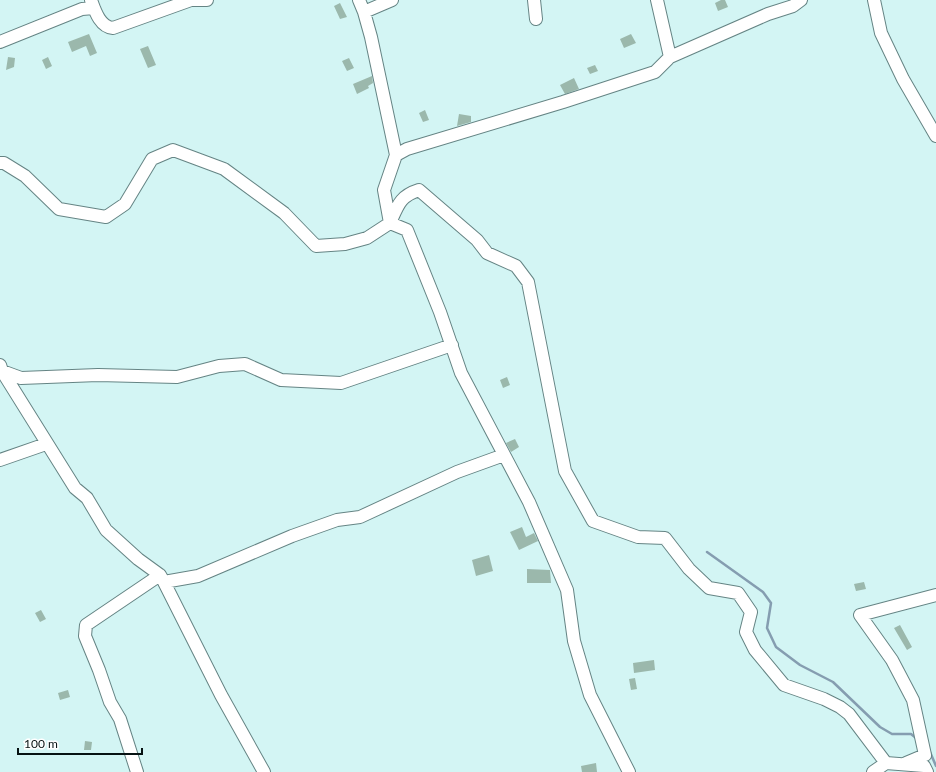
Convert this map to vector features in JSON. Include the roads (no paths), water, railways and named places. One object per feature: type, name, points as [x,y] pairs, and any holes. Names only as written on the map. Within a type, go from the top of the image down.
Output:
[{"type":"street","points":[[0,42],[92,4],[100,21],[107,27],[113,28],[191,0],[207,0]]},
{"type":"street","points":[[359,0],[371,38],[396,155],[384,190],[390,222]]},
{"type":"street","points":[[364,12],[392,0]]},
{"type":"street","points":[[534,0],[536,19]]},
{"type":"street","points":[[657,0],[670,57]]},
{"type":"street","points":[[396,155],[407,149],[556,105],[655,72],[670,57],[768,14],[793,6],[801,0]]},
{"type":"street","points":[[874,0],[881,33],[903,79],[936,136]]},
{"type":"street","points":[[0,163],[4,163],[25,176],[59,209],[106,217],[125,204],[152,159],[173,150],[224,169],[284,213],[316,246],[345,244],[367,238],[390,222],[399,202],[411,193],[419,190],[477,240],[486,253],[516,266],[528,282],[565,472],[593,521],[638,537],[665,538],[689,569],[709,588],[738,593],[751,612],[746,632],[755,650],[784,685],[824,699],[850,714],[886,763]]},
{"type":"street","points":[[390,222],[407,230],[440,312],[461,373],[529,502],[567,590],[574,641],[590,695],[629,772]]},
{"type":"street","points":[[1,368],[21,378],[98,375],[176,377],[219,366],[244,364],[281,380],[341,383],[452,345]]},
{"type":"street","points":[[1,368],[46,444],[75,488],[87,498],[106,530],[162,578],[221,695],[264,772]]},
{"type":"street","points":[[0,460],[46,444]]},
{"type":"street","points":[[137,772],[120,719],[110,702],[100,670],[85,636],[86,625],[162,578],[198,576],[292,536],[337,520],[360,517],[457,472],[504,455]]},
{"type":"street","points":[[904,764],[925,756],[913,700],[892,660],[860,616],[936,595]]},
{"type":"street","points":[[872,772],[886,763],[924,766],[927,772]]},
{"type":"waterway","points":[[707,552],[763,592],[771,603],[767,628],[776,647],[800,665],[833,682],[880,727],[892,734],[911,734],[916,738]]},
{"type":"waterway","points":[[930,752],[936,766]]}]
